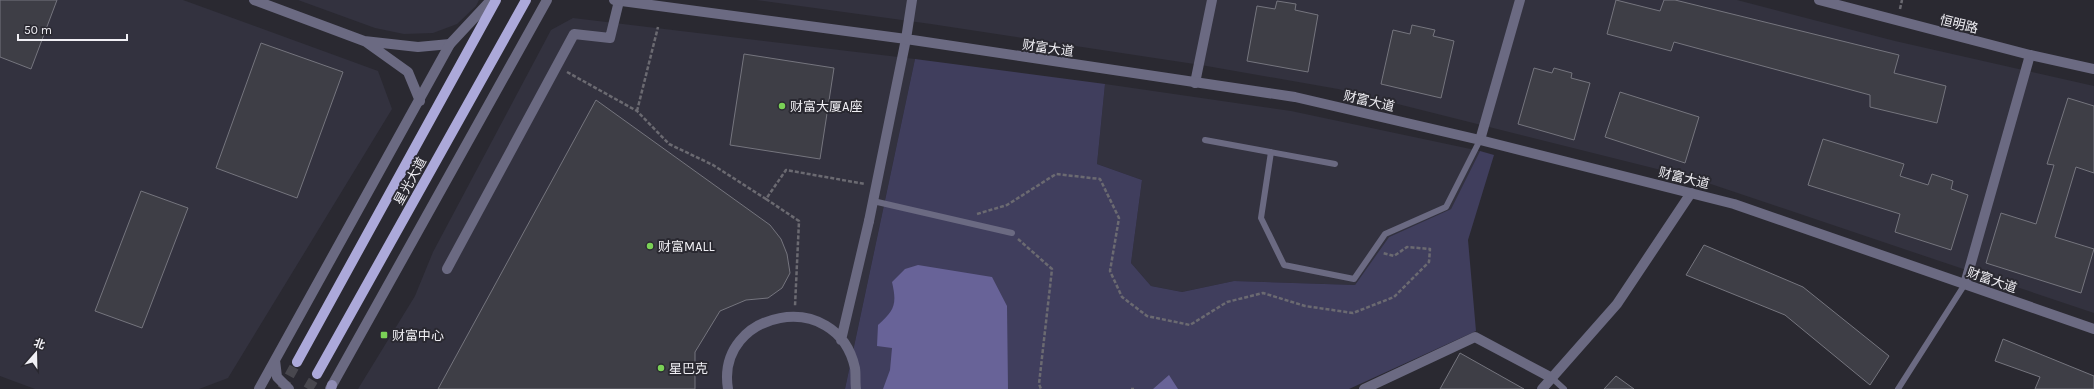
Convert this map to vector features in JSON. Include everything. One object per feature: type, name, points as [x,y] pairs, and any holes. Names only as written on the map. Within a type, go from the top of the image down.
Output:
[{"type":"main road","name":"星光大道","points":[[297,362],[496,0]]},
{"type":"main road","name":"星光大道","points":[[317,374],[526,0]]},
{"type":"street","points":[[254,0],[364,41],[418,47],[450,44]]},
{"type":"street","points":[[259,389],[420,101],[450,44],[491,0]]},
{"type":"street","points":[[330,388],[547,0]]},
{"type":"street","points":[[447,269],[574,34],[610,38],[616,0]]},
{"type":"street","name":"财富大道","points":[[616,0],[906,39],[1295,98],[1480,140],[1734,204],[2094,329]]},
{"type":"street","points":[[841,340],[873,201],[906,39],[912,0]]},
{"type":"street","points":[[1195,83],[1212,0]]},
{"type":"street","points":[[1480,140],[1520,0]]},
{"type":"street","name":"恒明路","points":[[1819,0],[2030,55],[2094,69]]},
{"type":"street","points":[[364,41],[408,72],[420,101]]},
{"type":"street","points":[[1966,284],[2030,55]]},
{"type":"street","points":[[1542,389],[1617,304],[1691,193]]},
{"type":"street","points":[[728,389],[727,380],[730,360],[740,341],[755,327],[774,318],[795,316],[815,320],[834,331],[848,348],[855,368],[856,389]]},
{"type":"street","points":[[1364,389],[1475,337],[1552,378]]},
{"type":"street","points":[[275,360],[277,377],[289,389]]},
{"type":"lane","points":[[1205,140],[1335,164]]},
{"type":"lane","points":[[1271,152],[1261,218],[1284,264],[1354,279],[1385,234],[1446,207],[1480,140]]},
{"type":"lane","points":[[873,201],[1012,233]]},
{"type":"lane","points":[[1898,389],[1966,284]]},
{"type":"lane","points":[[1552,378],[1564,389]]},
{"type":"path","points":[[637,111],[658,27]]},
{"type":"path","points":[[556,66],[637,111],[669,144],[713,165],[799,221],[795,316]]},
{"type":"path","points":[[766,199],[786,170],[876,186]]},
{"type":"path","points":[[956,220],[1007,205],[1056,174],[1100,179],[1119,218],[1110,271],[1122,297],[1147,316],[1190,325],[1227,302],[1263,293],[1305,306],[1353,313],[1394,296],[1429,262],[1430,249],[1406,247],[1394,256],[1374,250]]},
{"type":"path","points":[[1012,233],[1052,268],[1039,384],[1041,389]]},
{"type":"shaded area","points":[[0,0],[183,0],[378,71],[392,109],[228,378],[199,389],[35,389],[0,376]]},
{"type":"shaded area","points":[[298,0],[479,0],[476,6],[457,24],[433,33],[404,34],[375,28]]},
{"type":"shaded area","points":[[756,0],[1737,0],[1895,41],[2094,86],[2094,313],[1693,178],[1338,89],[1201,65],[931,24]]},
{"type":"shaded area","name":"财富中心","points":[[573,18],[915,59],[845,389],[358,389],[415,296],[433,252],[551,30]]},
{"type":"shaded area","points":[[915,59],[1105,84],[1097,164],[1142,180],[1131,263],[1151,286],[1182,292],[1234,281],[1355,285],[1389,237],[1451,209],[1480,151],[1494,155],[1468,240],[1476,331],[1349,389],[845,389]]},
{"type":"shaded area","points":[[1105,84],[1291,111],[1480,151],[1451,209],[1389,237],[1355,285],[1234,281],[1182,292],[1151,286],[1131,263],[1142,180],[1097,164]]},
{"type":"shaded area","points":[[918,265],[992,277],[1007,306],[1008,389],[883,389],[890,370],[892,348],[877,346],[878,325],[888,315],[893,306],[894,296],[892,282],[905,269]]},
{"type":"shaded area","points":[[1169,375],[1178,389],[1153,389]]},
{"type":"building","points":[[0,0],[57,0],[31,69],[0,57]]},
{"type":"building","points":[[1616,0],[1660,11],[1664,0],[1675,0],[1899,55],[1894,73],[1946,86],[1937,123],[1870,107],[1870,95],[1674,42],[1671,51],[1607,34]]},
{"type":"building","points":[[1277,1],[1296,4],[1295,10],[1318,15],[1308,72],[1247,61],[1257,6],[1275,9]]},
{"type":"building","points":[[1412,25],[1435,30],[1433,36],[1454,41],[1441,98],[1381,84],[1393,30],[1410,34]]},
{"type":"building","points":[[261,43],[343,72],[297,198],[216,168]]},
{"type":"building","name":"财富大厦A座","points":[[744,54],[834,68],[820,159],[730,145]]},
{"type":"building","points":[[1534,68],[1552,73],[1554,68],[1572,73],[1571,78],[1590,83],[1574,140],[1518,124]]},
{"type":"building","points":[[1620,92],[1699,117],[1685,163],[1605,137]]},
{"type":"building","points":[[2068,98],[2094,106],[2094,173],[2076,167],[2055,237],[2094,249],[2081,293],[1986,263],[2001,213],[2036,224],[2054,165],[2047,164]]},
{"type":"building","name":"财富MALL","points":[[596,100],[770,225],[781,239],[787,254],[790,273],[782,288],[768,298],[746,300],[720,311],[695,352],[695,389],[438,389]]},
{"type":"building","points":[[1823,139],[1904,164],[1900,176],[1928,185],[1932,174],[1953,181],[1951,189],[1968,195],[1951,250],[1895,232],[1900,214],[1808,185]]},
{"type":"building","points":[[141,191],[188,208],[142,328],[95,311]]},
{"type":"building","points":[[1704,245],[1803,287],[1889,356],[1870,385],[1785,315],[1686,275]]},
{"type":"building","points":[[2003,339],[2094,376],[2094,389],[2035,389],[2040,377],[1995,361]]},
{"type":"building","points":[[1460,353],[1524,389],[1440,389]]},
{"type":"building","points":[[1616,376],[1634,389],[1604,389]]},
{"type":"tunnel","points":[[282,389],[297,362]]},
{"type":"tunnel","points":[[308,389],[317,374]]},
{"type":"place","name":"财富大厦A座","points":[[782,106]]},
{"type":"place","name":"财富MALL","points":[[650,246]]},
{"type":"place","name":"财富中心","points":[[384,335]]},
{"type":"place","name":"星巴克","points":[[661,368]]}]
